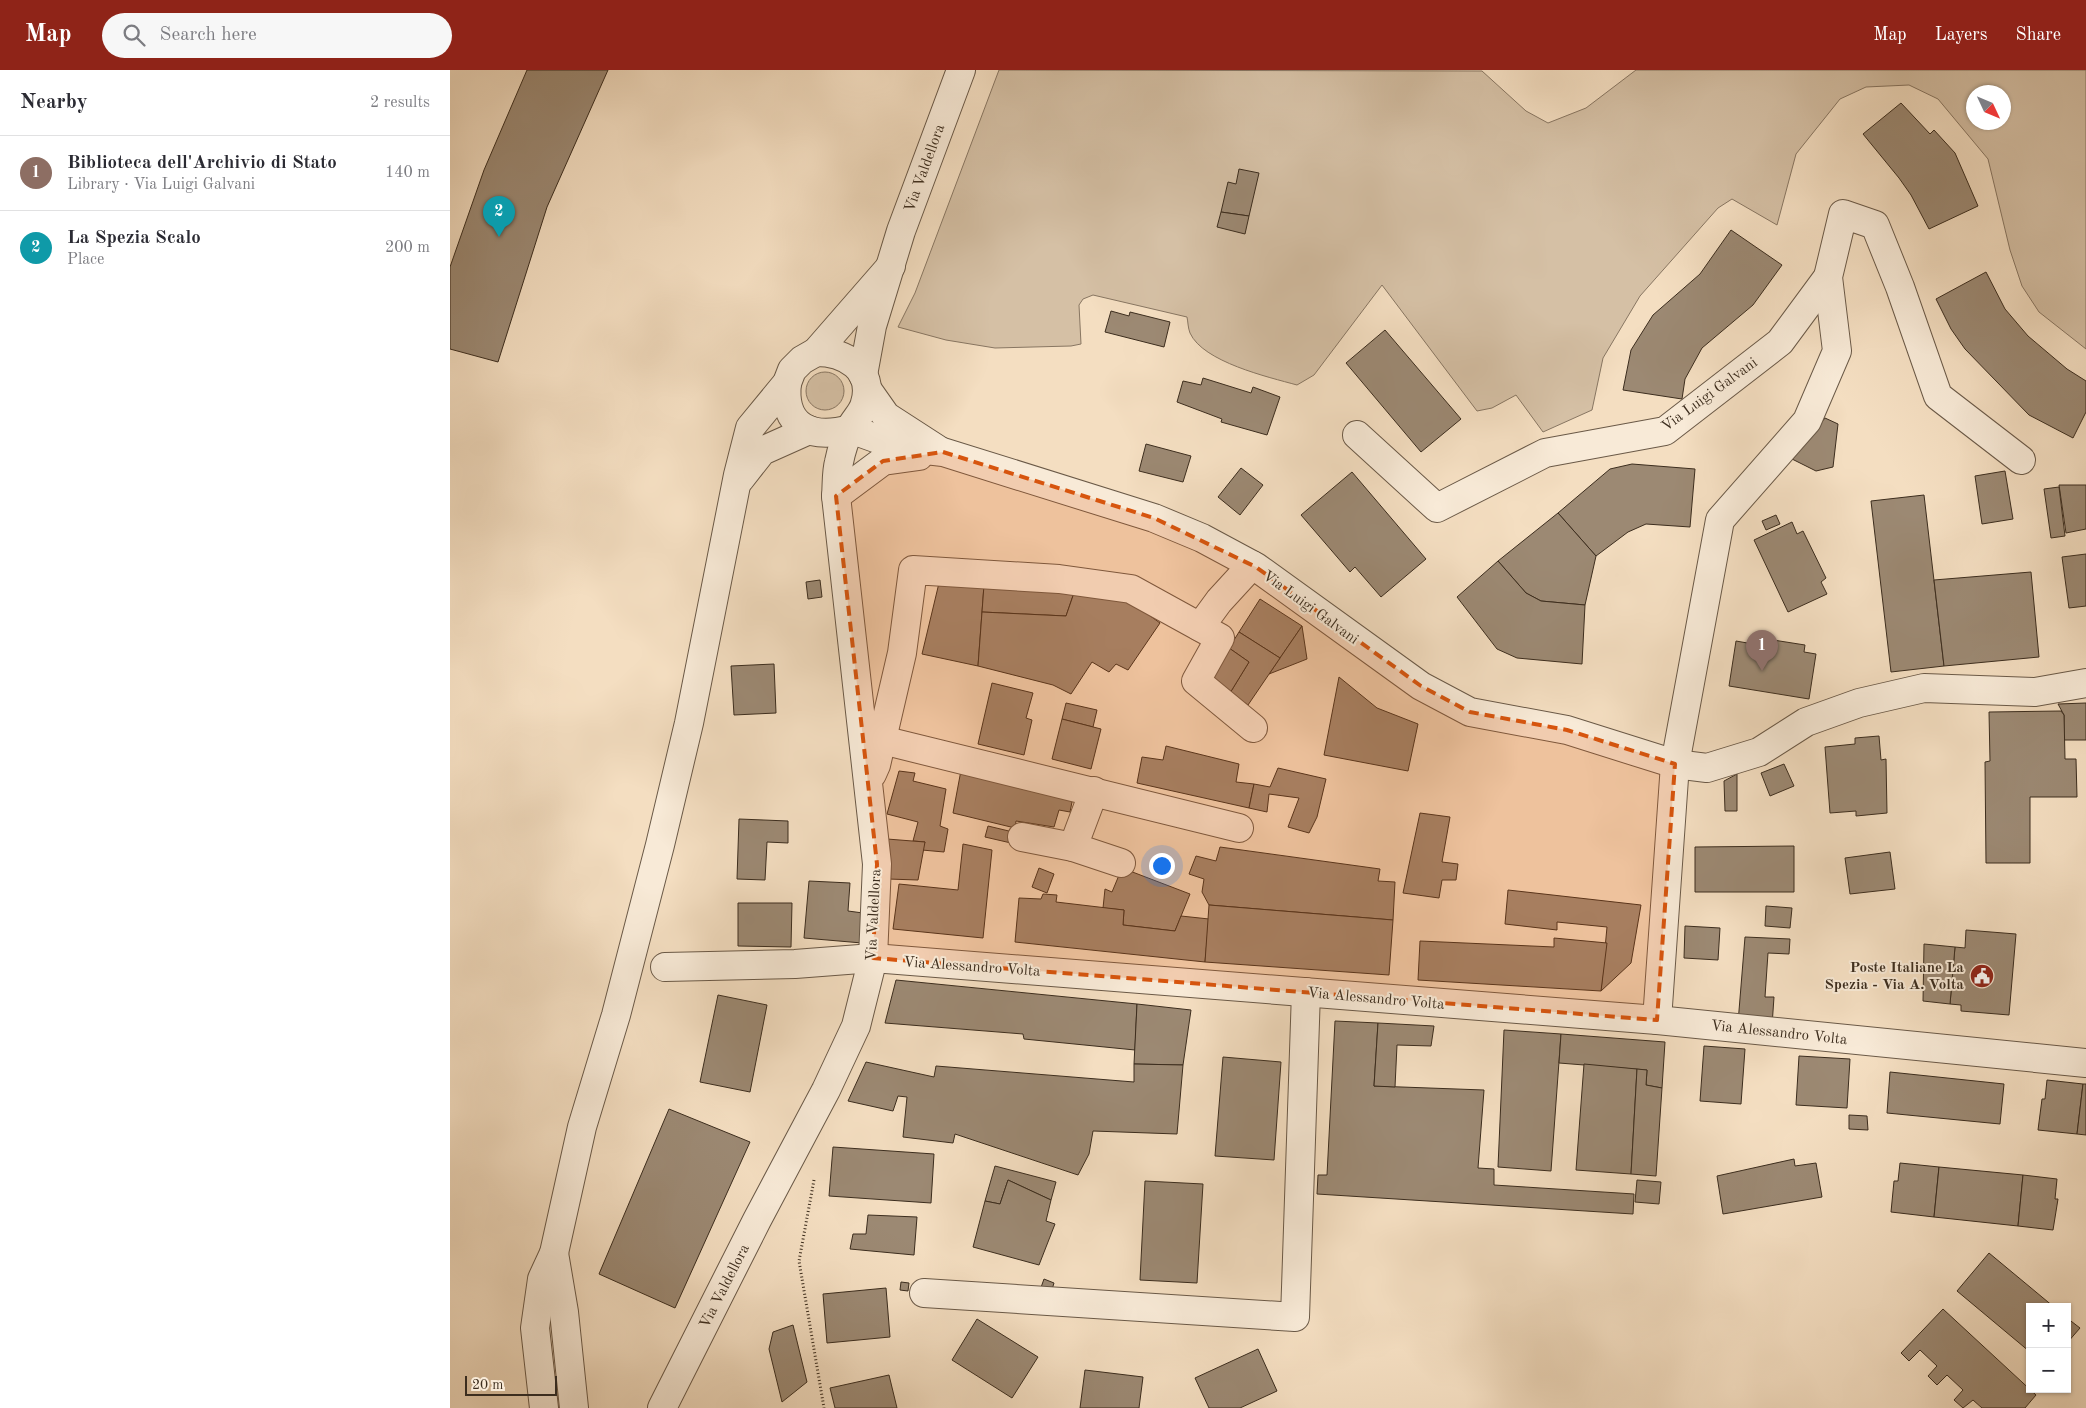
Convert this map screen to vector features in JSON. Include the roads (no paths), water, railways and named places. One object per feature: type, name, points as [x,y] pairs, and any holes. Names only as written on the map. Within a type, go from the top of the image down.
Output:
[{"type":"street","name":"Via Valdellora","points":[[662,1408],[757,1220],[834,1074],[856,1026],[873,958],[877,864],[836,496],[838,463],[850,428],[866,403],[865,382],[872,326],[901,231],[961,70]]},
{"type":"street","name":"Via Luigi Galvani","points":[[1675,764],[1720,520],[1807,420],[1837,351],[1828,277],[1843,214],[1874,226],[1900,287],[1938,396],[2021,460]]},
{"type":"street","name":"Via Valdellora","points":[[544,1408],[535,1328],[542,1280],[554,1253],[582,1127],[616,1015],[689,723],[735,486],[750,428],[786,383],[792,370],[802,360],[816,352],[891,266]]},
{"type":"street","name":"Via Luigi Galvani","points":[[1357,435],[1437,508],[1545,453],[1665,431],[1780,342],[1828,277]]},
{"type":"street","points":[[816,352],[830,352],[843,356],[855,364],[865,382]]},
{"type":"street","name":"Via Luigi Galvani","points":[[865,382],[886,416],[943,452]]},
{"type":"street","points":[[786,383],[785,397],[789,411],[797,422],[809,430]]},
{"type":"street","name":"Via Valdellora","points":[[735,486],[762,451],[809,430],[822,434],[850,428]]},
{"type":"street","name":"Via Luigi Galvani","points":[[850,428],[900,447],[943,452],[1154,518],[1202,538],[1252,565],[1420,686],[1470,712],[1568,730],[1675,764],[1707,768],[1759,752],[1806,722],[1859,703],[1924,688],[2035,692],[2086,683]]},
{"type":"street","points":[[836,496],[883,461],[943,452]]},
{"type":"street","points":[[1200,627],[1219,601],[1252,565]]},
{"type":"street","points":[[868,782],[876,765],[902,653],[913,570],[1059,579],[1131,589],[1220,638],[1196,681],[1253,728]]},
{"type":"street","points":[[882,740],[1239,828]]},
{"type":"street","points":[[1657,1020],[1675,764]]},
{"type":"street","points":[[1073,847],[1094,791]]},
{"type":"street","points":[[1022,837],[1073,847],[1121,863]]},
{"type":"street","name":"Via Alessandro Volta","points":[[665,966],[795,964],[873,958],[1657,1020],[2086,1063]]},
{"type":"street","points":[[924,1293],[1295,1317],[1306,992]]},
{"type":"street","name":"Via Valdellora","points":[[554,1253],[564,1312],[574,1408]]},
{"type":"street","points":[[536,1341],[551,1358],[560,1408]]},
{"type":"place","name":"La Spezia Scalo","points":[[499,237]]},
{"type":"place","name":"Biblioteca dell'Archivio di Stato","points":[[1762,671]]},
{"type":"place","name":"Poste Italiane La Spezia - Via A. Volta","points":[[1982,976]]}]
